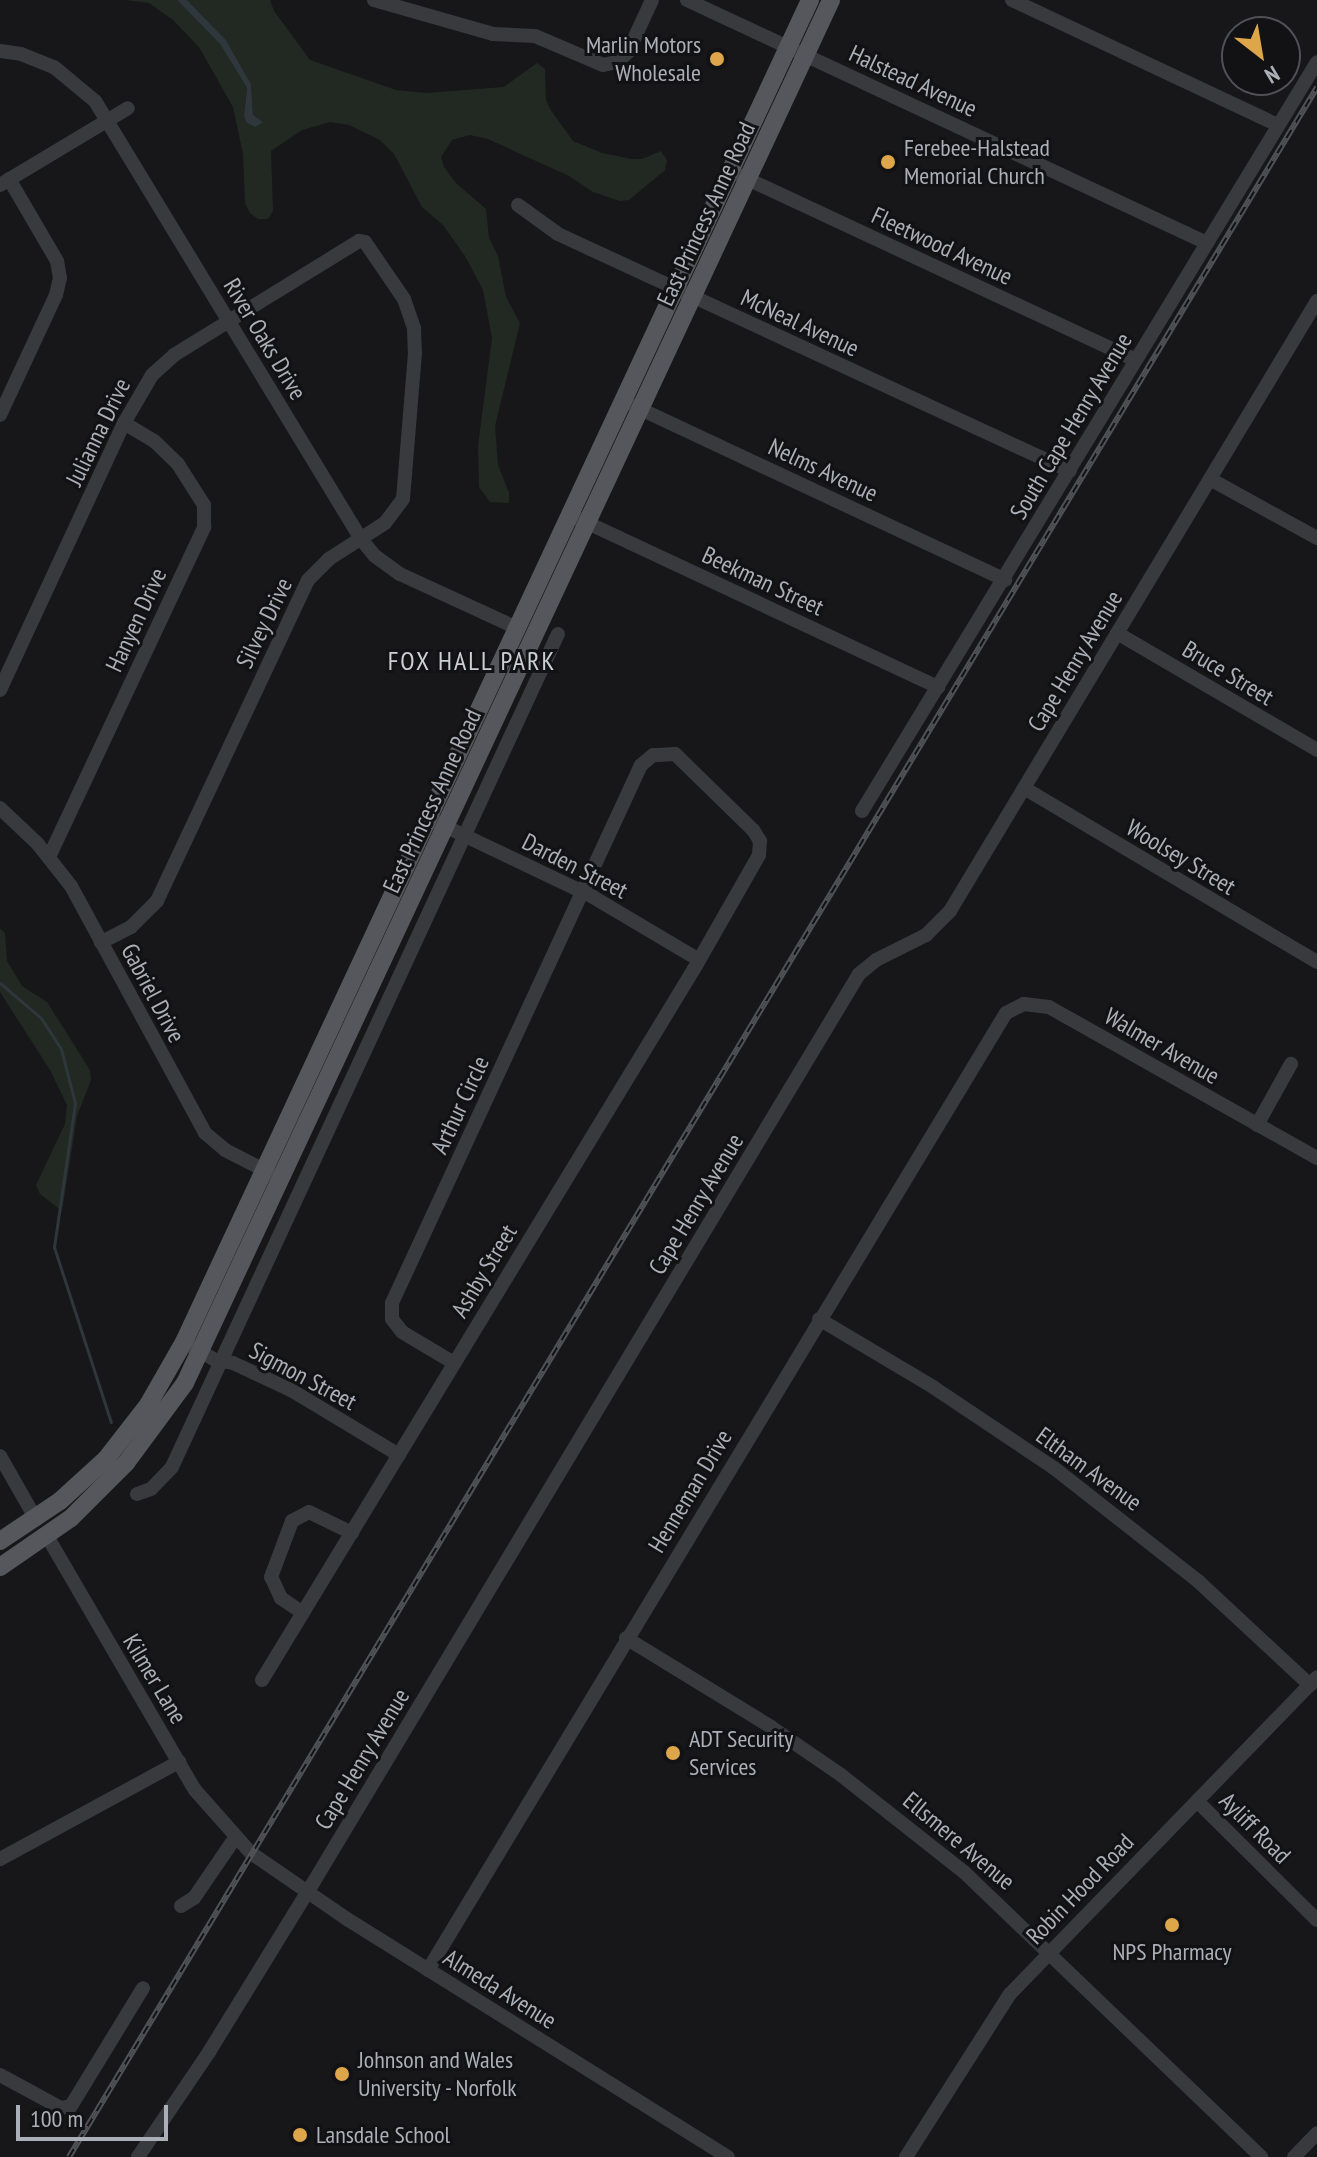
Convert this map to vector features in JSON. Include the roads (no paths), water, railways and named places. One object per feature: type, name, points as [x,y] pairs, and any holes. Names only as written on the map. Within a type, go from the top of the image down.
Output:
[{"type":"main road","name":"East Princess Anne Road","points":[[41,1527],[60,1501],[124,1437],[148,1405],[184,1342],[810,0]]},
{"type":"main road","name":"East Princess Anne Road","points":[[4,1539],[71,1518],[147,1437],[185,1383],[283,1179],[831,0]]},
{"type":"main road","points":[[0,1567],[21,1554],[41,1527]]},
{"type":"street","points":[[374,0],[411,5],[493,34],[535,36],[603,65],[617,62],[628,52],[652,0]]},
{"type":"street","name":"Halstead Avenue","points":[[687,0],[1207,243]]},
{"type":"street","points":[[1012,0],[1278,125]]},
{"type":"street","name":"River Oaks Drive","points":[[0,51],[38,59],[62,72],[83,88],[107,120],[361,539],[375,556],[400,574],[517,628]]},
{"type":"street","name":"South Cape Henry Avenue","points":[[862,811],[1317,62]]},
{"type":"street","points":[[0,415],[56,295],[60,278],[57,261],[4,182],[128,108]]},
{"type":"street","name":"Fleetwood Avenue","points":[[730,170],[1135,360]]},
{"type":"street","name":"McNeal Avenue","points":[[518,205],[558,234],[1070,471]]},
{"type":"street","name":"Julianna Drive","points":[[0,690],[142,389],[164,363],[359,241]]},
{"type":"street","name":"Silvey Drive","points":[[101,942],[131,927],[157,901],[301,593],[318,569],[390,519],[403,499],[416,341],[404,299],[369,246],[359,241]]},
{"type":"street","name":"Cape Henry Avenue","points":[[138,2157],[209,2052],[308,1892],[859,974],[940,923],[1316,305]]},
{"type":"street","name":"Nelms Avenue","points":[[623,400],[1005,580]]},
{"type":"street","name":"Hanyen Drive","points":[[49,857],[204,527],[204,505],[178,464],[154,441],[124,423]]},
{"type":"street","points":[[1210,479],[1317,538]]},
{"type":"street","name":"Beekman Street","points":[[570,514],[938,687]]},
{"type":"street","name":"Bruce Street","points":[[1117,633],[1317,750]]},
{"type":"street","points":[[137,1494],[151,1489],[172,1467],[558,634]]},
{"type":"street","name":"Arthur Circle","points":[[454,1363],[402,1332],[392,1319],[392,1303],[641,765],[653,755],[675,754],[757,834],[759,855],[742,884]]},
{"type":"street","name":"Woolsey Street","points":[[1024,788],[1317,962]]},
{"type":"street","name":"Gabriel Drive","points":[[0,808],[49,857],[71,886],[205,1133],[225,1150],[283,1179]]},
{"type":"street","name":"Darden Street","points":[[428,818],[584,893],[699,960]]},
{"type":"street","name":"Ashby Street","points":[[262,1680],[699,960],[742,884]]},
{"type":"street","name":"Walmer Avenue","points":[[990,1035],[999,1020],[1014,1007],[1031,1003],[1049,1007],[1317,1158]]},
{"type":"street","name":"Henneman Drive","points":[[428,1970],[990,1035]]},
{"type":"street","points":[[1257,1125],[1291,1064]]},
{"type":"street","name":"Eltham Avenue","points":[[819,1319],[933,1387],[1054,1468],[1198,1581],[1314,1681]]},
{"type":"street","name":"Sigmon Street","points":[[184,1342],[222,1362],[233,1363],[291,1390],[399,1455]]},
{"type":"street","name":"Kilmer Lane","points":[[0,1456],[208,1808],[251,1853]]},
{"type":"street","points":[[303,1613],[281,1598],[271,1577],[292,1521],[309,1512],[352,1533]]},
{"type":"street","name":"Ellsmere Avenue","points":[[626,1638],[771,1727],[880,1803],[964,1872],[1050,1951],[1261,2157]]},
{"type":"street","name":"Robin Hood Road","points":[[906,2157],[994,2016],[1050,1951],[1314,1681]]},
{"type":"street","points":[[0,1859],[179,1762]]},
{"type":"street","name":"Ayliff Road","points":[[1197,1801],[1317,1920]]},
{"type":"street","points":[[181,1906],[194,1898],[235,1838]]},
{"type":"street","name":"Almeda Avenue","points":[[251,1853],[428,1970],[728,2157]]},
{"type":"street","points":[[0,2075],[61,2108],[71,2106],[143,1988]]},
{"type":"street","points":[[1294,2157],[1317,2133]]},
{"type":"waterway","points":[[0,983],[41,1018],[61,1049],[75,1103],[54,1247],[111,1422]]},
{"type":"railway","points":[[69,2157],[1317,87]]},
{"type":"place","name":"Marlin Motors Wholesale","points":[[717,59]]},
{"type":"place","name":"Ferebee-Halstead Memorial Church","points":[[888,162]]},
{"type":"place","name":"ADT Security Services","points":[[673,1753]]},
{"type":"place","name":"NPS Pharmacy","points":[[1172,1925]]},
{"type":"place","name":"Johnson and Wales University - Norfolk","points":[[342,2074]]},
{"type":"place","name":"Lansdale School","points":[[300,2135]]},
{"type":"district","name":"FOX HALL PARK","points":[[472,661]]}]
